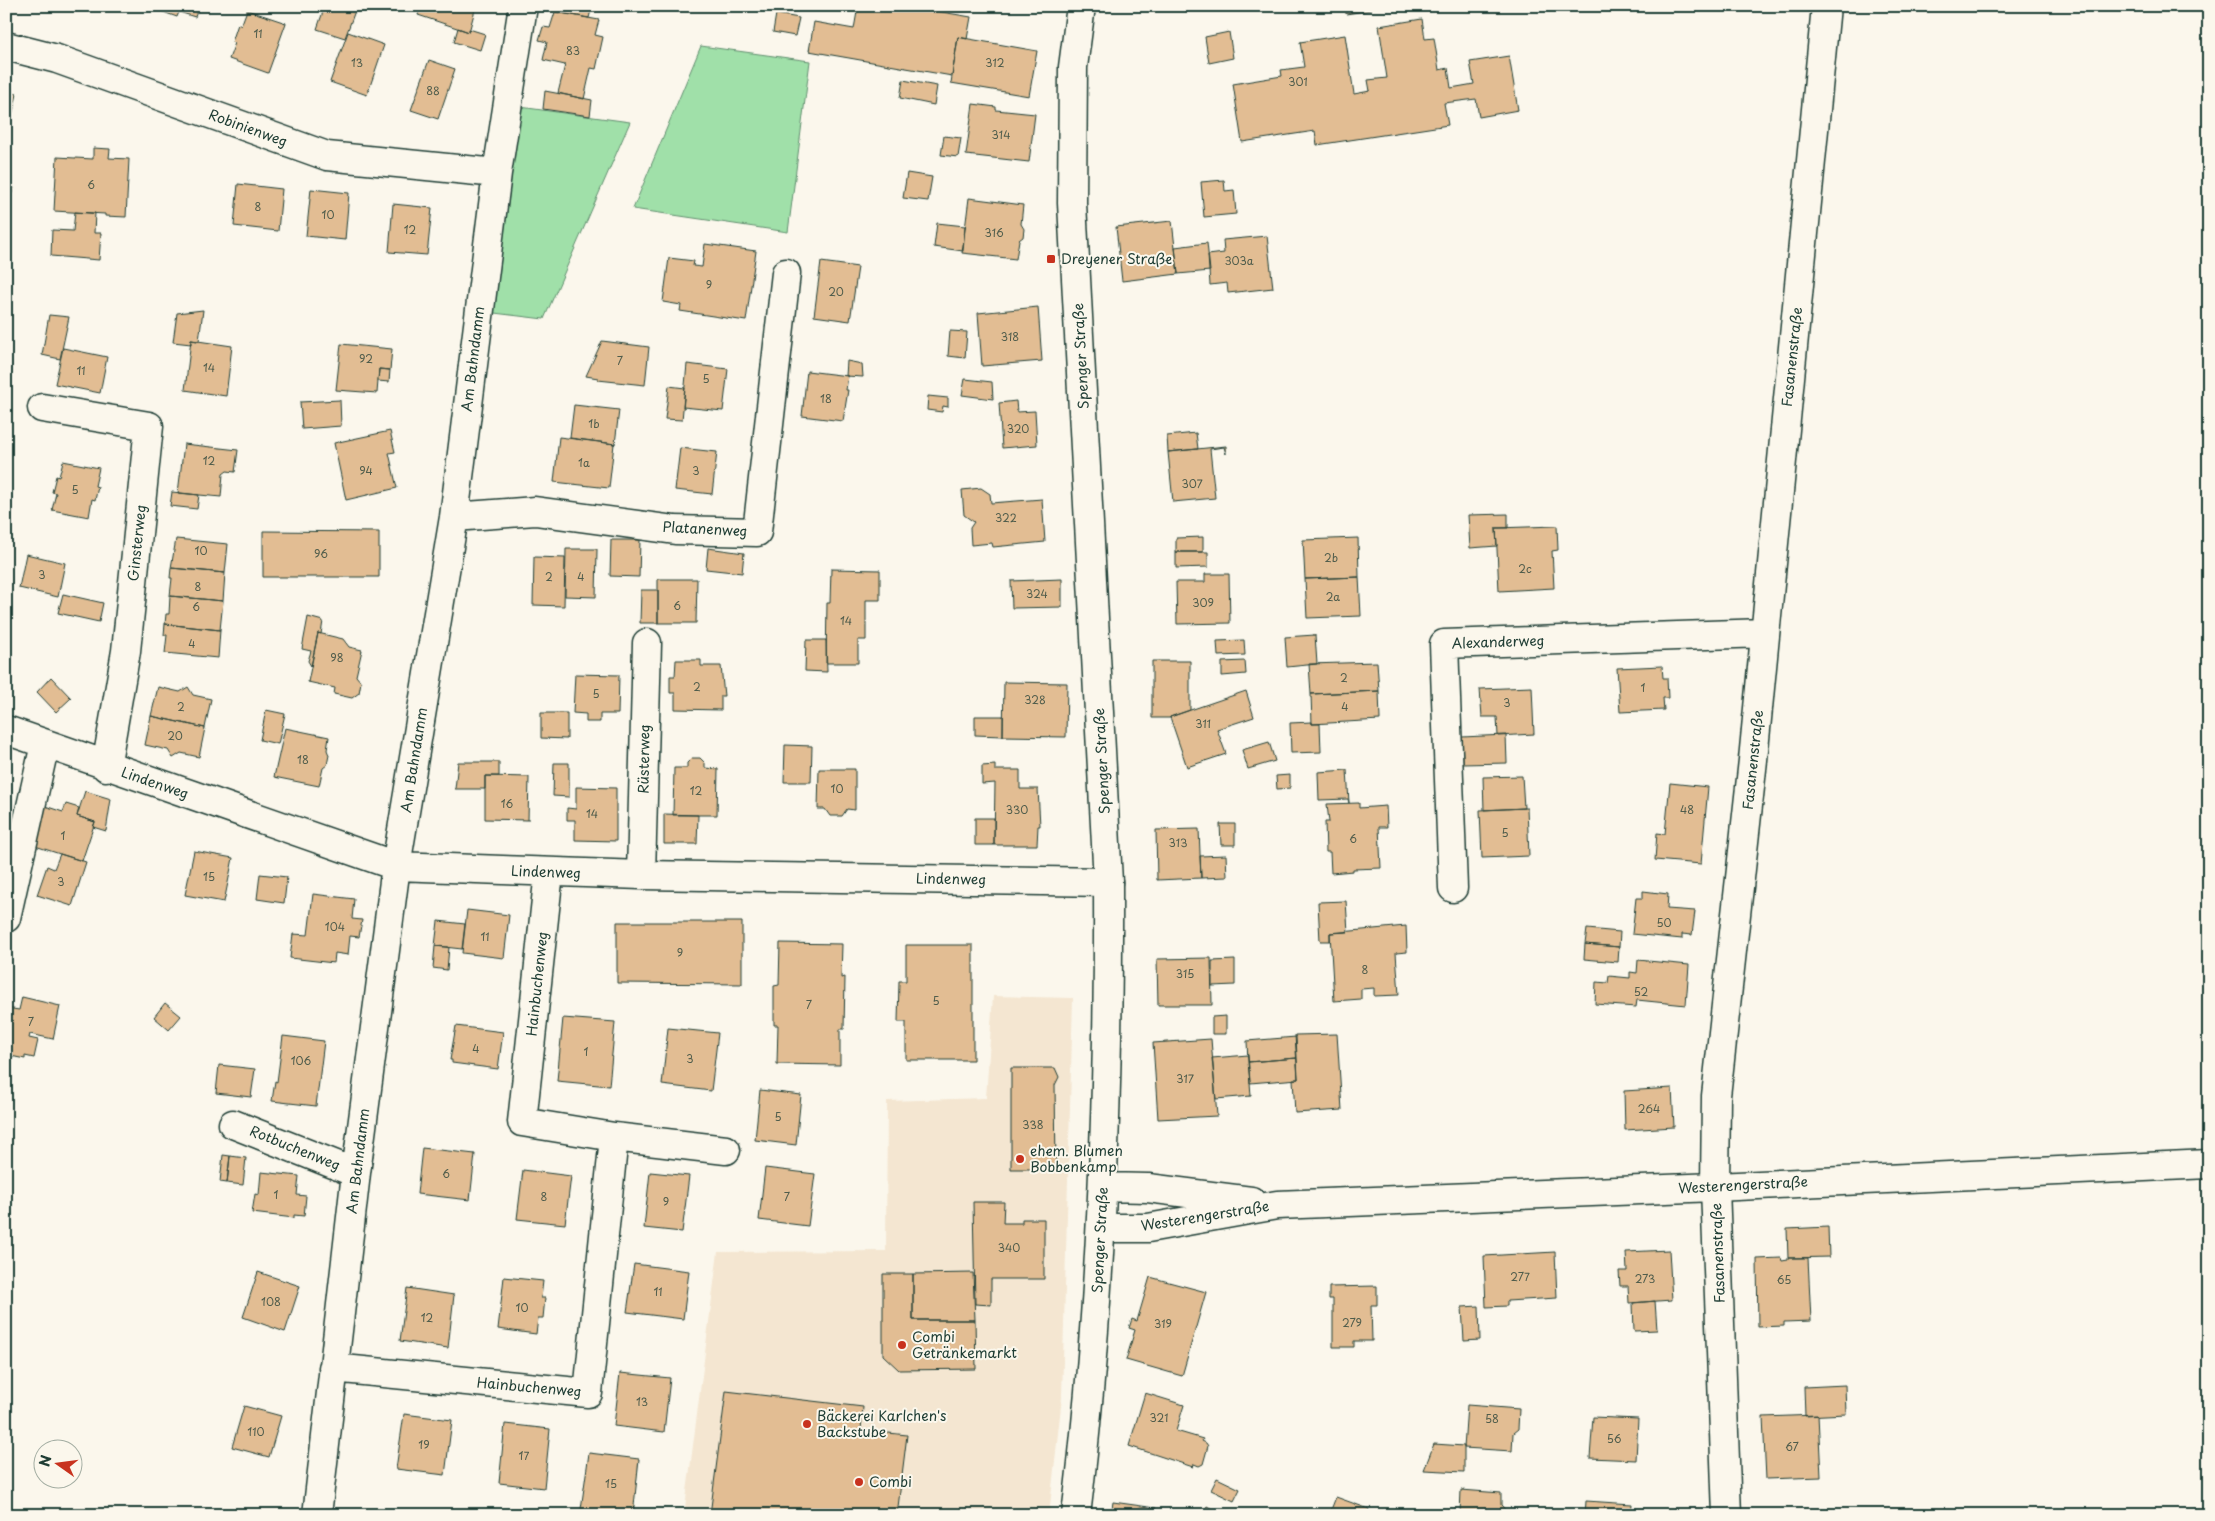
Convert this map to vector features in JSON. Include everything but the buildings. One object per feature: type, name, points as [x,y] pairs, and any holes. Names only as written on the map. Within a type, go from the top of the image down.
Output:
[{"type":"street","name":"Am Bahndamm","points":[[317,1515],[356,1173],[396,866],[454,517],[496,173],[523,6]]},
{"type":"street","name":"Spenger Straße","points":[[1076,1515],[1086,1438],[1102,1228],[1108,994],[1108,882],[1072,203],[1073,76],[1081,6]]},
{"type":"street","name":"Fasanenstraße","points":[[1727,1515],[1715,1187],[1716,1096],[1753,760],[1826,6]]},
{"type":"street","name":"Robinienweg","points":[[6,46],[57,59],[327,156],[496,173]]},
{"type":"street","name":"Platanenweg","points":[[454,517],[535,511],[675,530],[756,532],[786,273]]},
{"type":"street","name":"Ginsterweg","points":[[42,408],[149,426],[126,651],[106,766]]},
{"type":"street","name":"Alexanderweg","points":[[1453,888],[1444,644],[1765,633]]},
{"type":"street","name":"Rüsterweg","points":[[641,875],[647,643]]},
{"type":"street","name":"Lindenweg","points":[[6,730],[396,866],[641,875],[1108,882]]},
{"type":"street","points":[[6,918],[44,744]]},
{"type":"street","name":"Hainbuchenweg","points":[[549,872],[522,1122],[614,1137],[726,1150]]},
{"type":"street","name":"Rotbuchenweg","points":[[233,1124],[356,1173]]},
{"type":"street","name":"Hainbuchenweg","points":[[333,1368],[588,1393],[614,1137]]},
{"type":"street","name":"Westerengerstraße","points":[[1102,1228],[1148,1228],[1277,1205],[2209,1164]]},
{"type":"street","name":"Westerengerstraße","points":[[1103,1187],[1148,1188],[1277,1205]]},
{"type":"shaded area","points":[[993,996],[1073,998],[1062,1397],[1049,1515],[684,1515],[718,1252],[886,1251],[887,1101],[986,1098]]},
{"type":"green space","points":[[701,46],[810,61],[788,232],[633,209]]},
{"type":"green space","points":[[520,107],[630,122],[544,319],[494,313]]},
{"type":"place","name":"Dreyener Straße","points":[[1051,259]]},
{"type":"place","name":"ehem. Blumen Bobbenkamp","points":[[1020,1159]]},
{"type":"place","name":"Combi Getränkemarkt","points":[[902,1345]]},
{"type":"place","name":"Bäckerei Karlchen's Backstube","points":[[807,1424]]},
{"type":"place","name":"Combi","points":[[859,1482]]}]
